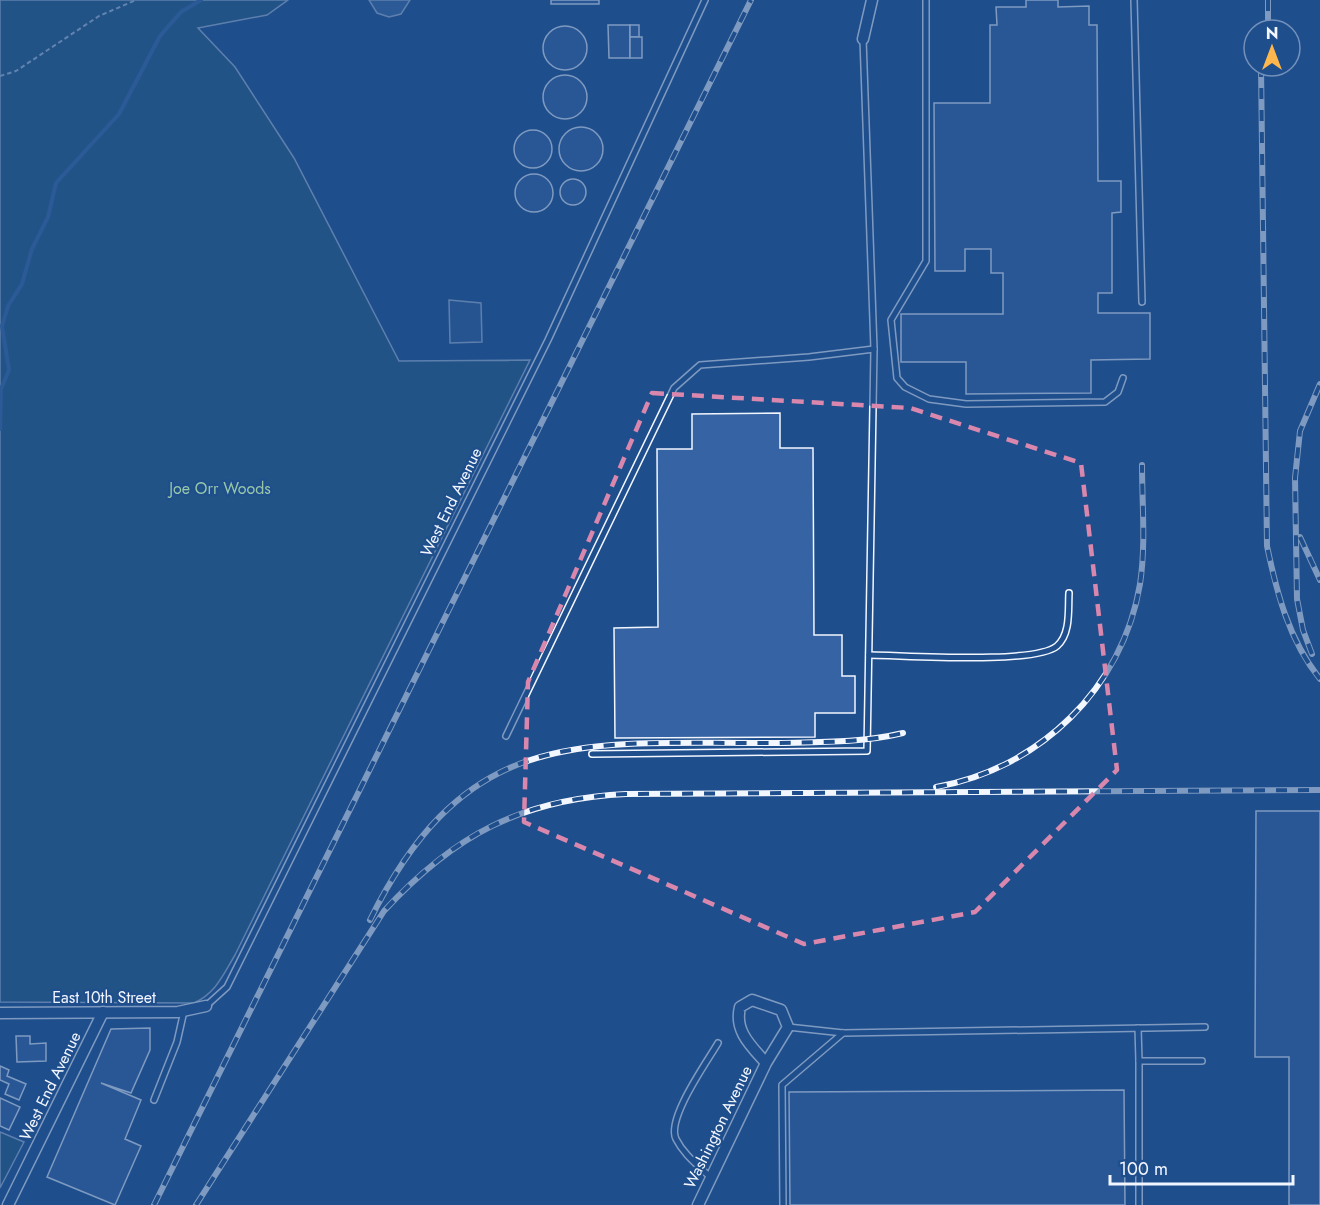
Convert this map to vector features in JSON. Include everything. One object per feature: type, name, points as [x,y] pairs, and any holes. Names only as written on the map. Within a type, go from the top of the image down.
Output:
[{"type":"street","points":[[863,39],[872,0]]},
{"type":"street","name":"Washington Avenue","points":[[698,1205],[766,1063],[788,1027],[781,1010],[752,1000],[740,1007],[738,1017],[742,1034],[766,1063]]},
{"type":"street","name":"East 10th Street","points":[[0,1013],[184,1011],[206,1006]]},
{"type":"street","name":"West End Avenue","points":[[8,1205],[103,1012]]},
{"type":"lane","name":"West End Avenue","points":[[206,1006],[227,987],[479,479],[600,230],[705,0]]},
{"type":"lane","points":[[926,0],[926,261],[891,320],[897,378],[905,387],[929,399],[966,404],[1105,402],[1118,392],[1123,378]]},
{"type":"lane","points":[[1134,0],[1142,302]]},
{"type":"lane","points":[[592,754],[867,751],[874,349],[863,39]]},
{"type":"lane","points":[[506,736],[674,388],[700,365],[809,357],[874,349]]},
{"type":"lane","points":[[869,655],[986,657],[1047,651],[1057,646],[1063,638],[1068,622],[1069,593]]},
{"type":"lane","points":[[154,1100],[177,1042],[184,1011]]},
{"type":"lane","points":[[788,1027],[843,1033],[1205,1027]]},
{"type":"lane","points":[[1138,1028],[1139,1205]]},
{"type":"lane","points":[[783,1205],[782,1085],[843,1033]]},
{"type":"lane","points":[[711,1178],[685,1153],[675,1137],[677,1114],[718,1043]]},
{"type":"lane","points":[[1139,1062],[1202,1061]]},
{"type":"path","points":[[0,76],[16,71],[99,16],[136,0]]},
{"type":"highlighted area","points":[[652,393],[910,408],[1081,463],[1117,770],[975,912],[804,944],[524,822],[528,682]]},
{"type":"green space","name":"Joe Orr Woods","points":[[0,0],[288,0],[267,15],[198,28],[235,67],[294,158],[399,361],[530,360],[235,955],[213,989],[194,1003],[0,1002]]},
{"type":"green space","points":[[0,1132],[24,1142],[0,1188]]},
{"type":"shaded area","points":[[369,0],[410,0],[401,14],[389,17],[377,13]]},
{"type":"shaded area","points":[[449,300],[481,303],[482,342],[450,343]]},
{"type":"building","points":[[551,0],[599,0],[599,4],[551,4]]},
{"type":"building","points":[[1026,0],[1058,0],[1058,7],[1089,6],[1089,25],[1097,25],[1098,181],[1121,181],[1121,212],[1112,213],[1112,293],[1098,293],[1098,313],[1150,313],[1150,359],[1091,360],[1091,393],[966,394],[966,362],[901,362],[901,314],[1003,314],[1003,273],[991,273],[991,249],[965,249],[965,271],[935,271],[934,103],[990,103],[990,25],[997,25],[996,7],[1026,7]]},
{"type":"building","points":[[608,25],[630,25],[630,58],[609,58]]},
{"type":"building","points":[[630,25],[639,25],[639,37],[630,37]]},
{"type":"building","points":[[565,26],[580,33],[587,48],[580,63],[565,70],[550,63],[543,48],[550,33]]},
{"type":"building","points":[[630,37],[642,37],[642,58],[630,58]]},
{"type":"building","points":[[565,75],[580,82],[587,97],[580,112],[565,119],[550,112],[543,97],[550,82]]},
{"type":"building","points":[[581,127],[596,134],[603,149],[596,164],[581,171],[566,164],[559,149],[566,134]]},
{"type":"building","points":[[533,130],[547,135],[552,149],[547,163],[533,168],[519,163],[514,149],[519,135]]},
{"type":"building","points":[[534,174],[547,180],[553,193],[547,206],[534,212],[521,206],[515,193],[521,180]]},
{"type":"building","points":[[573,179],[582,183],[586,192],[582,201],[573,205],[564,201],[560,192],[564,183]]},
{"type":"building","points":[[780,413],[780,448],[813,448],[814,635],[842,635],[842,676],[855,676],[855,713],[815,713],[815,737],[615,738],[614,628],[658,627],[657,449],[692,449],[692,414]]},
{"type":"building","points":[[1256,811],[1320,811],[1320,1205],[1289,1205],[1289,1057],[1255,1057]]},
{"type":"building","points":[[150,1028],[150,1050],[131,1093],[101,1083],[141,1100],[125,1139],[141,1146],[115,1205],[47,1177],[111,1029]]},
{"type":"building","points":[[16,1036],[30,1036],[30,1044],[46,1043],[46,1061],[17,1062]]},
{"type":"building","points":[[0,1066],[9,1070],[7,1076],[26,1084],[19,1100],[5,1094],[9,1084],[0,1080]]},
{"type":"building","points":[[1124,1090],[1125,1205],[790,1205],[789,1092]]},
{"type":"building","points":[[0,1098],[20,1107],[9,1130],[0,1126]]},
{"type":"waterway","points":[[0,429],[1,389],[9,370],[2,326],[8,306],[22,284],[32,249],[48,217],[56,183],[119,114],[160,36],[181,12],[201,0]]},
{"type":"railway","points":[[154,1205],[751,0]]},
{"type":"railway","points":[[1268,0],[1268,18]]},
{"type":"railway","points":[[1261,78],[1267,546],[1275,582],[1292,632],[1300,649],[1320,679]]},
{"type":"railway","points":[[1312,654],[1303,630],[1297,599],[1295,478],[1300,431],[1320,384]]},
{"type":"railway","points":[[936,787],[974,777],[1009,762],[1041,742],[1070,718],[1095,689],[1115,657],[1131,622],[1140,584],[1143,539],[1142,465]]},
{"type":"railway","points":[[1300,537],[1320,580]]},
{"type":"railway","points":[[370,920],[408,856],[448,809],[491,777],[538,758],[589,747],[645,743],[824,742],[871,739],[903,733]]},
{"type":"railway","points":[[196,1205],[384,911],[437,861],[492,826],[522,813],[589,797],[626,794],[1320,790]]}]
